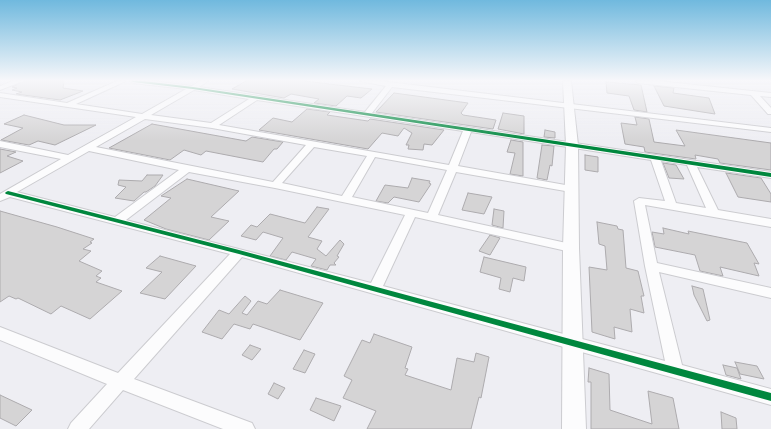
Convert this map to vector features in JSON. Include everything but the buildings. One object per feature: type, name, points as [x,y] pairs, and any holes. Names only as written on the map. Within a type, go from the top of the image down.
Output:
[{"type":"street","points":[[40,101],[212,126],[311,145],[571,189]]},
{"type":"street","points":[[67,105],[76,101]]},
{"type":"street","points":[[4,195],[170,101]]},
{"type":"street","points":[[212,126],[251,101]]},
{"type":"street","points":[[277,101],[771,175]]},
{"type":"street","points":[[367,114],[377,101]]},
{"type":"street","points":[[533,101],[771,130]]},
{"type":"street","points":[[569,101],[572,145],[571,248],[574,429]]},
{"type":"street","points":[[761,101],[771,112]]},
{"type":"street","points":[[432,218],[468,130]]},
{"type":"street","points":[[0,144],[69,158]]},
{"type":"street","points":[[275,185],[311,145]]},
{"type":"street","points":[[88,148],[187,169],[275,185],[571,248]]},
{"type":"street","points":[[345,200],[372,155]]},
{"type":"street","points":[[655,158],[672,205]]},
{"type":"street","points":[[690,163],[714,214]]},
{"type":"street","points":[[117,221],[187,169]]},
{"type":"street","points":[[4,195],[117,221],[239,252],[771,397]]},
{"type":"street","points":[[674,370],[651,266],[638,203],[639,201],[644,200],[714,214],[771,223]]},
{"type":"street","points":[[375,289],[411,214]]},
{"type":"street","points":[[77,429],[122,382],[239,252]]},
{"type":"street","points":[[651,266],[771,293]]},
{"type":"street","points":[[0,333],[122,382],[246,429]]},
{"type":"cycle path","points":[[280,101],[771,175]]},
{"type":"cycle path","points":[[8,193],[239,252],[771,397]]}]
